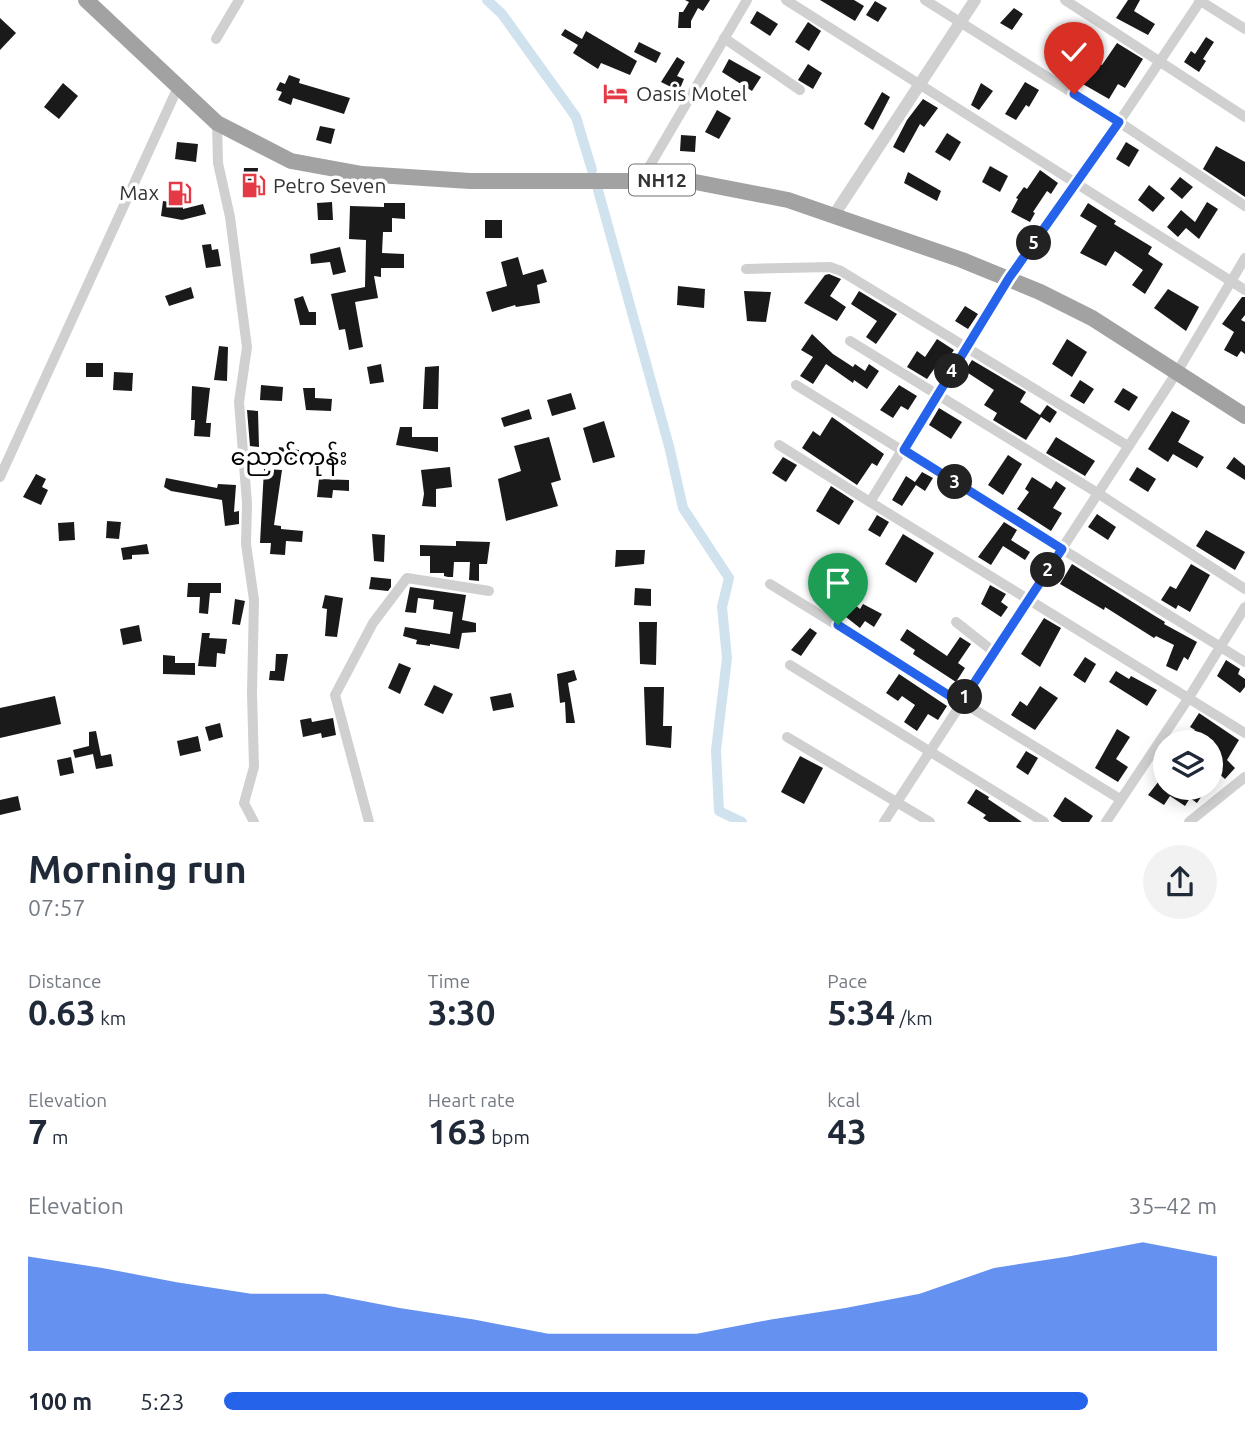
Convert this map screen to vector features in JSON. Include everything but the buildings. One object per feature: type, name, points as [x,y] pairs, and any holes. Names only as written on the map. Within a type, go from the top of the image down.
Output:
[{"type":"highway","name":"NH12","points":[[86,0],[217,123],[291,161],[362,174],[470,181],[642,180],[714,184],[788,200],[1009,278],[1092,318],[1245,416]]},
{"type":"street","points":[[216,39],[239,0]]},
{"type":"street","points":[[642,180],[747,0]]},
{"type":"street","points":[[786,0],[1245,290]]},
{"type":"street","points":[[925,0],[1119,122],[1245,206]]},
{"type":"street","points":[[834,215],[975,0]]},
{"type":"street","points":[[1065,0],[1245,117]]},
{"type":"street","points":[[870,502],[1009,278],[1119,122],[1200,0],[1244,26]]},
{"type":"street","points":[[724,38],[800,90]]},
{"type":"street","points":[[0,477],[178,87]]},
{"type":"street","points":[[217,123],[218,163],[232,229],[247,347],[239,402],[247,503],[246,544],[254,600],[254,766],[244,803],[254,821]]},
{"type":"street","points":[[884,821],[1062,549],[1096,492],[1177,372],[1245,258]]},
{"type":"street","points":[[747,269],[830,267],[841,271],[1128,446]]},
{"type":"street","points":[[850,341],[1096,492],[1245,589]]},
{"type":"street","points":[[796,385],[1245,662]]},
{"type":"street","points":[[779,445],[1245,733]]},
{"type":"street","points":[[369,821],[335,695],[373,622],[407,578],[489,591]]},
{"type":"street","points":[[770,584],[1120,799]]},
{"type":"street","points":[[1106,821],[1188,699],[1245,607]]},
{"type":"street","points":[[956,622],[994,652]]},
{"type":"street","points":[[790,665],[1044,821]]},
{"type":"street","points":[[787,737],[930,821]]},
{"type":"street","points":[[1189,821],[1245,776]]},
{"type":"waterway","points":[[487,0],[502,14],[576,117],[592,170]]},
{"type":"waterway","points":[[598,190],[669,446],[683,508],[729,578],[722,607],[727,658],[716,750],[719,811],[742,822]]},
{"type":"place","name":"Oasis Motel","points":[[616,94]]},
{"type":"place","name":"Petro Seven","points":[[253,186]]},
{"type":"place","name":"Max","points":[[179,193]]},
{"type":"district","name":"ညောင်ကုန်း","points":[[289,457]]},
{"type":"route","points":[[838,625],[961,703],[1062,549],[904,450],[1009,278],[1119,122],[1074,94]]}]
